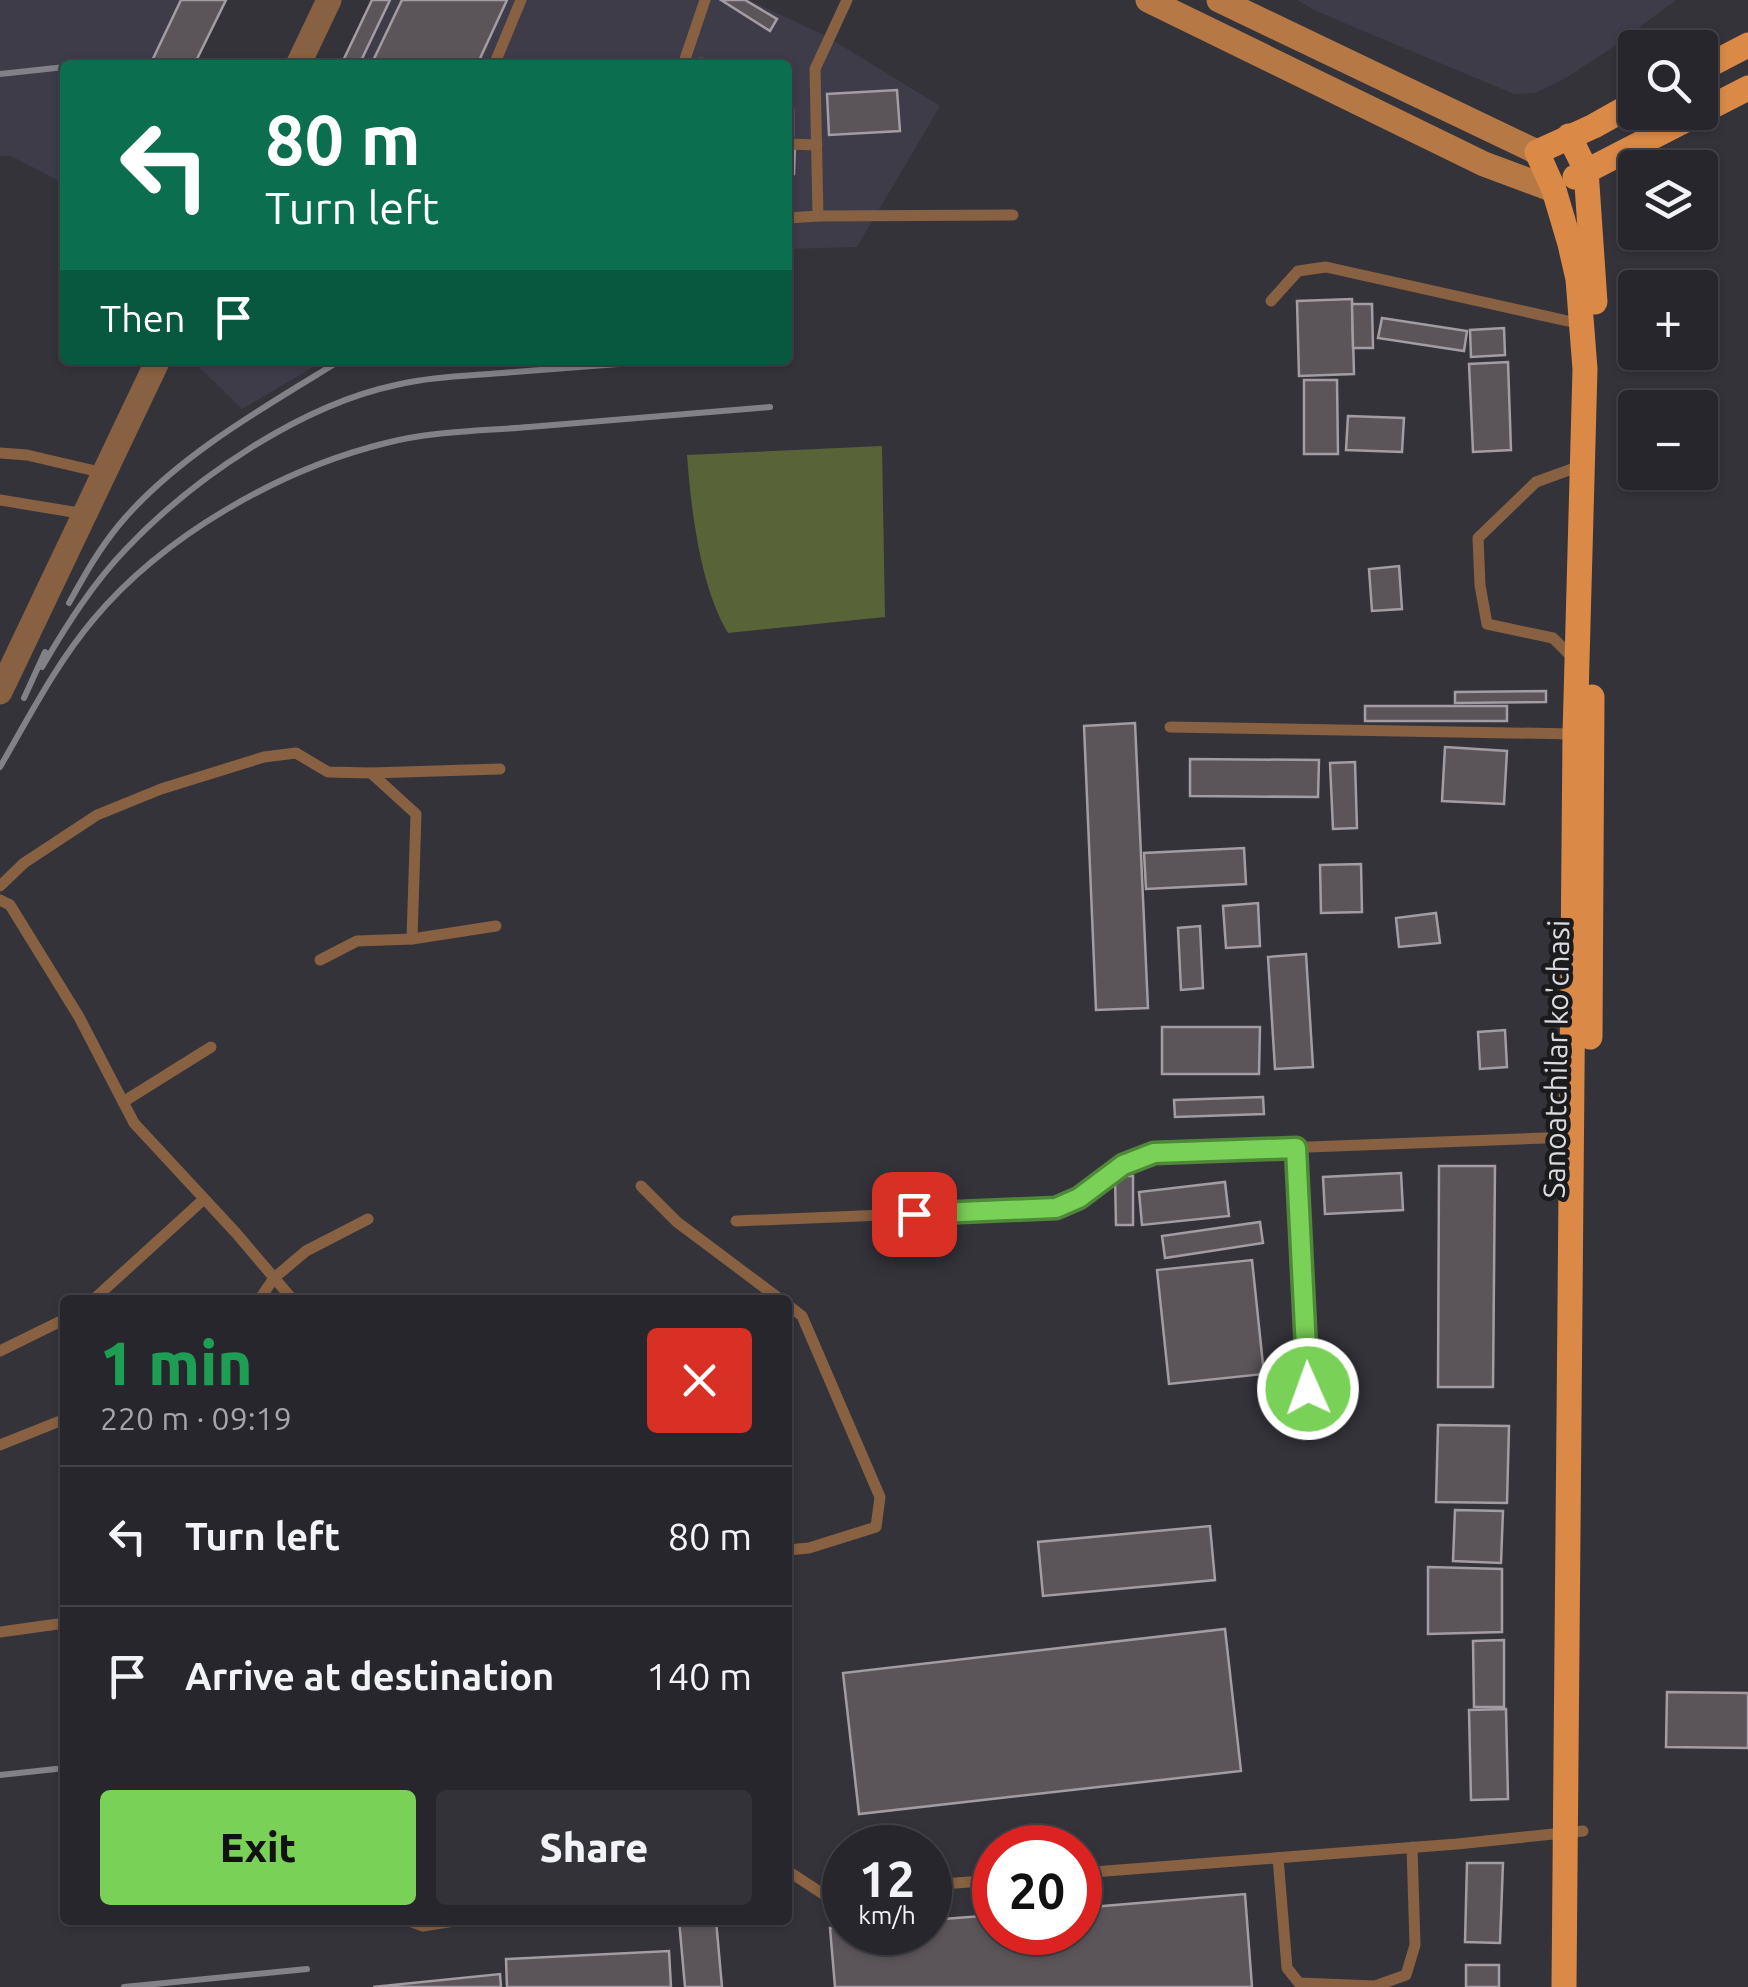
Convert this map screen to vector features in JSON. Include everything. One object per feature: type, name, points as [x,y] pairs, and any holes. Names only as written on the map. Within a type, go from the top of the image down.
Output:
[{"type":"main road","points":[[1148,0],[1484,164],[1554,190],[1748,88]]},
{"type":"main road","points":[[1219,0],[1537,152],[1618,113]]},
{"type":"main road","points":[[1718,61],[1748,45]]},
{"type":"main road","name":"Sanoatchilar ko'chasi","points":[[1564,1987],[1574,1831],[1598,380],[1586,170],[1569,136]]},
{"type":"main road","name":"Sanoatchilar ko'chasi","points":[[1537,152],[1554,190],[1578,279],[1585,369],[1574,734],[1572,1138],[1574,1831],[1582,1987]]},
{"type":"street","points":[[300,60],[329,0]]},
{"type":"street","points":[[0,692],[156,365]]},
{"type":"lane","points":[[496,60],[521,0]]},
{"type":"lane","points":[[684,60],[704,0]]},
{"type":"lane","points":[[818,216],[815,69],[847,0]]},
{"type":"lane","points":[[792,144],[817,145]]},
{"type":"lane","points":[[792,218],[1013,215]]},
{"type":"lane","points":[[1270,301],[1298,271],[1326,266],[1581,324]]},
{"type":"lane","points":[[0,452],[104,473]]},
{"type":"lane","points":[[1576,661],[1552,638],[1486,624],[1478,538],[1536,482],[1583,465]]},
{"type":"lane","points":[[0,500],[85,514]]},
{"type":"lane","points":[[1170,727],[1574,734]]},
{"type":"lane","points":[[0,886],[24,863],[97,815],[264,758],[296,752],[328,772],[500,768]]},
{"type":"lane","points":[[371,773],[416,814],[412,938]]},
{"type":"lane","points":[[0,900],[10,905],[40,953],[134,1123],[289,1295]]},
{"type":"lane","points":[[320,960],[357,942],[496,926]]},
{"type":"lane","points":[[123,1102],[211,1047]]},
{"type":"lane","points":[[736,1221],[1056,1208],[1079,1198],[1123,1165],[1154,1153],[1572,1138]]},
{"type":"lane","points":[[1296,1148],[1308,1389]]},
{"type":"lane","points":[[641,1186],[677,1222],[774,1295]]},
{"type":"lane","points":[[98,1295],[204,1199]]},
{"type":"lane","points":[[262,1295],[274,1278],[306,1251],[368,1219]]},
{"type":"lane","points":[[792,1308],[802,1316],[880,1497],[876,1528],[792,1550]]},
{"type":"lane","points":[[0,1351],[60,1321]]},
{"type":"lane","points":[[0,1446],[60,1421]]},
{"type":"lane","points":[[0,1632],[60,1624]]},
{"type":"lane","points":[[1102,1871],[1574,1831]]},
{"type":"lane","points":[[1278,1858],[1287,1968],[1299,1983],[1375,1986],[1406,1974],[1415,1945],[1412,1847]]},
{"type":"lane","points":[[792,1874],[822,1893]]},
{"type":"shaded area","points":[[0,0],[226,0],[196,60],[60,60],[60,181],[11,156],[0,156]]},
{"type":"shaded area","points":[[379,0],[749,0],[826,36],[940,106],[857,247],[792,249],[792,60],[349,60]]},
{"type":"shaded area","points":[[1297,0],[1676,0],[1635,30],[1618,30],[1618,43],[1564,79],[1535,93],[1514,94]]},
{"type":"shaded area","points":[[200,365],[317,365],[242,409]]},
{"type":"green space","points":[[882,446],[885,617],[728,633],[704,571],[687,455]]},
{"type":"building","points":[[181,0],[226,0],[196,60],[152,60]]},
{"type":"building","points":[[372,0],[390,0],[361,60],[343,60]]},
{"type":"building","points":[[402,0],[507,0],[479,60],[373,60]]},
{"type":"building","points":[[721,0],[745,0],[777,19],[770,31]]},
{"type":"building","points":[[897,90],[900,131],[829,135],[827,94]]},
{"type":"building","points":[[792,147],[795,147],[792,174]]},
{"type":"building","points":[[1352,299],[1354,374],[1299,376],[1297,301]]},
{"type":"building","points":[[1352,304],[1372,304],[1373,348],[1353,348]]},
{"type":"building","points":[[1382,318],[1467,331],[1464,351],[1378,338]]},
{"type":"building","points":[[1504,328],[1505,355],[1471,357],[1470,330]]},
{"type":"building","points":[[1508,362],[1511,450],[1473,452],[1469,364]]},
{"type":"building","points":[[1304,380],[1337,380],[1338,454],[1304,454]]},
{"type":"building","points":[[1348,416],[1404,418],[1402,452],[1346,450]]},
{"type":"building","points":[[1399,566],[1402,609],[1372,611],[1369,569]]},
{"type":"building","points":[[1546,691],[1546,702],[1455,703],[1455,692]]},
{"type":"building","points":[[1365,706],[1507,706],[1507,721],[1365,721]]},
{"type":"building","points":[[1135,723],[1148,1008],[1096,1010],[1084,726]]},
{"type":"building","points":[[1445,747],[1507,751],[1504,804],[1442,801]]},
{"type":"building","points":[[1190,759],[1319,760],[1318,797],[1190,796]]},
{"type":"building","points":[[1355,762],[1357,828],[1333,829],[1330,763]]},
{"type":"building","points":[[1244,848],[1246,884],[1146,889],[1144,853]]},
{"type":"building","points":[[1361,864],[1362,912],[1321,913],[1320,865]]},
{"type":"building","points":[[1258,903],[1260,946],[1226,948],[1223,906]]},
{"type":"building","points":[[1436,913],[1440,943],[1399,947],[1396,918]]},
{"type":"building","points":[[1200,926],[1203,988],[1181,990],[1178,928]]},
{"type":"building","points":[[1306,954],[1313,1067],[1275,1069],[1268,957]]},
{"type":"building","points":[[1162,1027],[1260,1027],[1259,1074],[1162,1074]]},
{"type":"building","points":[[1505,1030],[1507,1067],[1480,1069],[1478,1032]]},
{"type":"building","points":[[1263,1097],[1264,1114],[1175,1117],[1174,1100]]},
{"type":"building","points":[[1439,1166],[1495,1166],[1493,1387],[1438,1387]]},
{"type":"building","points":[[1401,1173],[1403,1210],[1325,1214],[1323,1177]]},
{"type":"building","points":[[1115,1176],[1133,1176],[1133,1225],[1116,1225]]},
{"type":"building","points":[[1225,1182],[1229,1216],[1142,1225],[1139,1192]]},
{"type":"building","points":[[1260,1222],[1263,1243],[1165,1258],[1162,1236]]},
{"type":"building","points":[[1252,1260],[1264,1374],[1169,1384],[1157,1270]]},
{"type":"building","points":[[1438,1425],[1509,1426],[1507,1503],[1436,1502]]},
{"type":"building","points":[[1455,1510],[1503,1511],[1501,1563],[1453,1561]]},
{"type":"building","points":[[1210,1526],[1215,1580],[1043,1596],[1038,1542]]},
{"type":"building","points":[[1428,1567],[1502,1569],[1502,1632],[1428,1634]]},
{"type":"building","points":[[1225,1629],[1241,1771],[859,1814],[843,1673]]},
{"type":"building","points":[[1504,1640],[1504,1707],[1474,1707],[1473,1641]]},
{"type":"building","points":[[1667,1692],[1748,1693],[1748,1748],[1666,1747]]},
{"type":"building","points":[[1506,1709],[1508,1799],[1471,1800],[1469,1710]]},
{"type":"building","points":[[1467,1863],[1503,1863],[1500,1943],[1465,1942]]},
{"type":"building","points":[[1245,1894],[1252,1987],[835,1987],[832,1955],[952,1955],[952,1918],[972,1917],[972,1955],[1102,1955],[1102,1906]]},
{"type":"building","points":[[679,1925],[716,1925],[722,1987],[685,1987]]},
{"type":"building","points":[[669,1951],[671,1987],[507,1987],[506,1959]]},
{"type":"building","points":[[1466,1965],[1499,1965],[1499,1987],[1466,1987]]},
{"type":"building","points":[[500,1974],[501,1987],[373,1987]]},
{"type":"railway","points":[[0,74],[60,68]]},
{"type":"railway","points":[[69,603],[112,534],[167,477],[223,434],[333,365]]},
{"type":"railway","points":[[42,667],[91,590],[153,523],[215,472],[286,427],[323,409],[396,385],[605,365]]},
{"type":"railway","points":[[0,767],[67,654],[121,589],[189,534],[265,488],[346,455],[421,436],[770,407]]},
{"type":"railway","points":[[24,698],[45,652]]},
{"type":"railway","points":[[0,1775],[60,1769]]},
{"type":"railway","points":[[124,1987],[307,1969]]},
{"type":"route","points":[[914,1214],[1056,1208],[1079,1198],[1123,1165],[1154,1153],[1296,1148],[1308,1389]]}]
